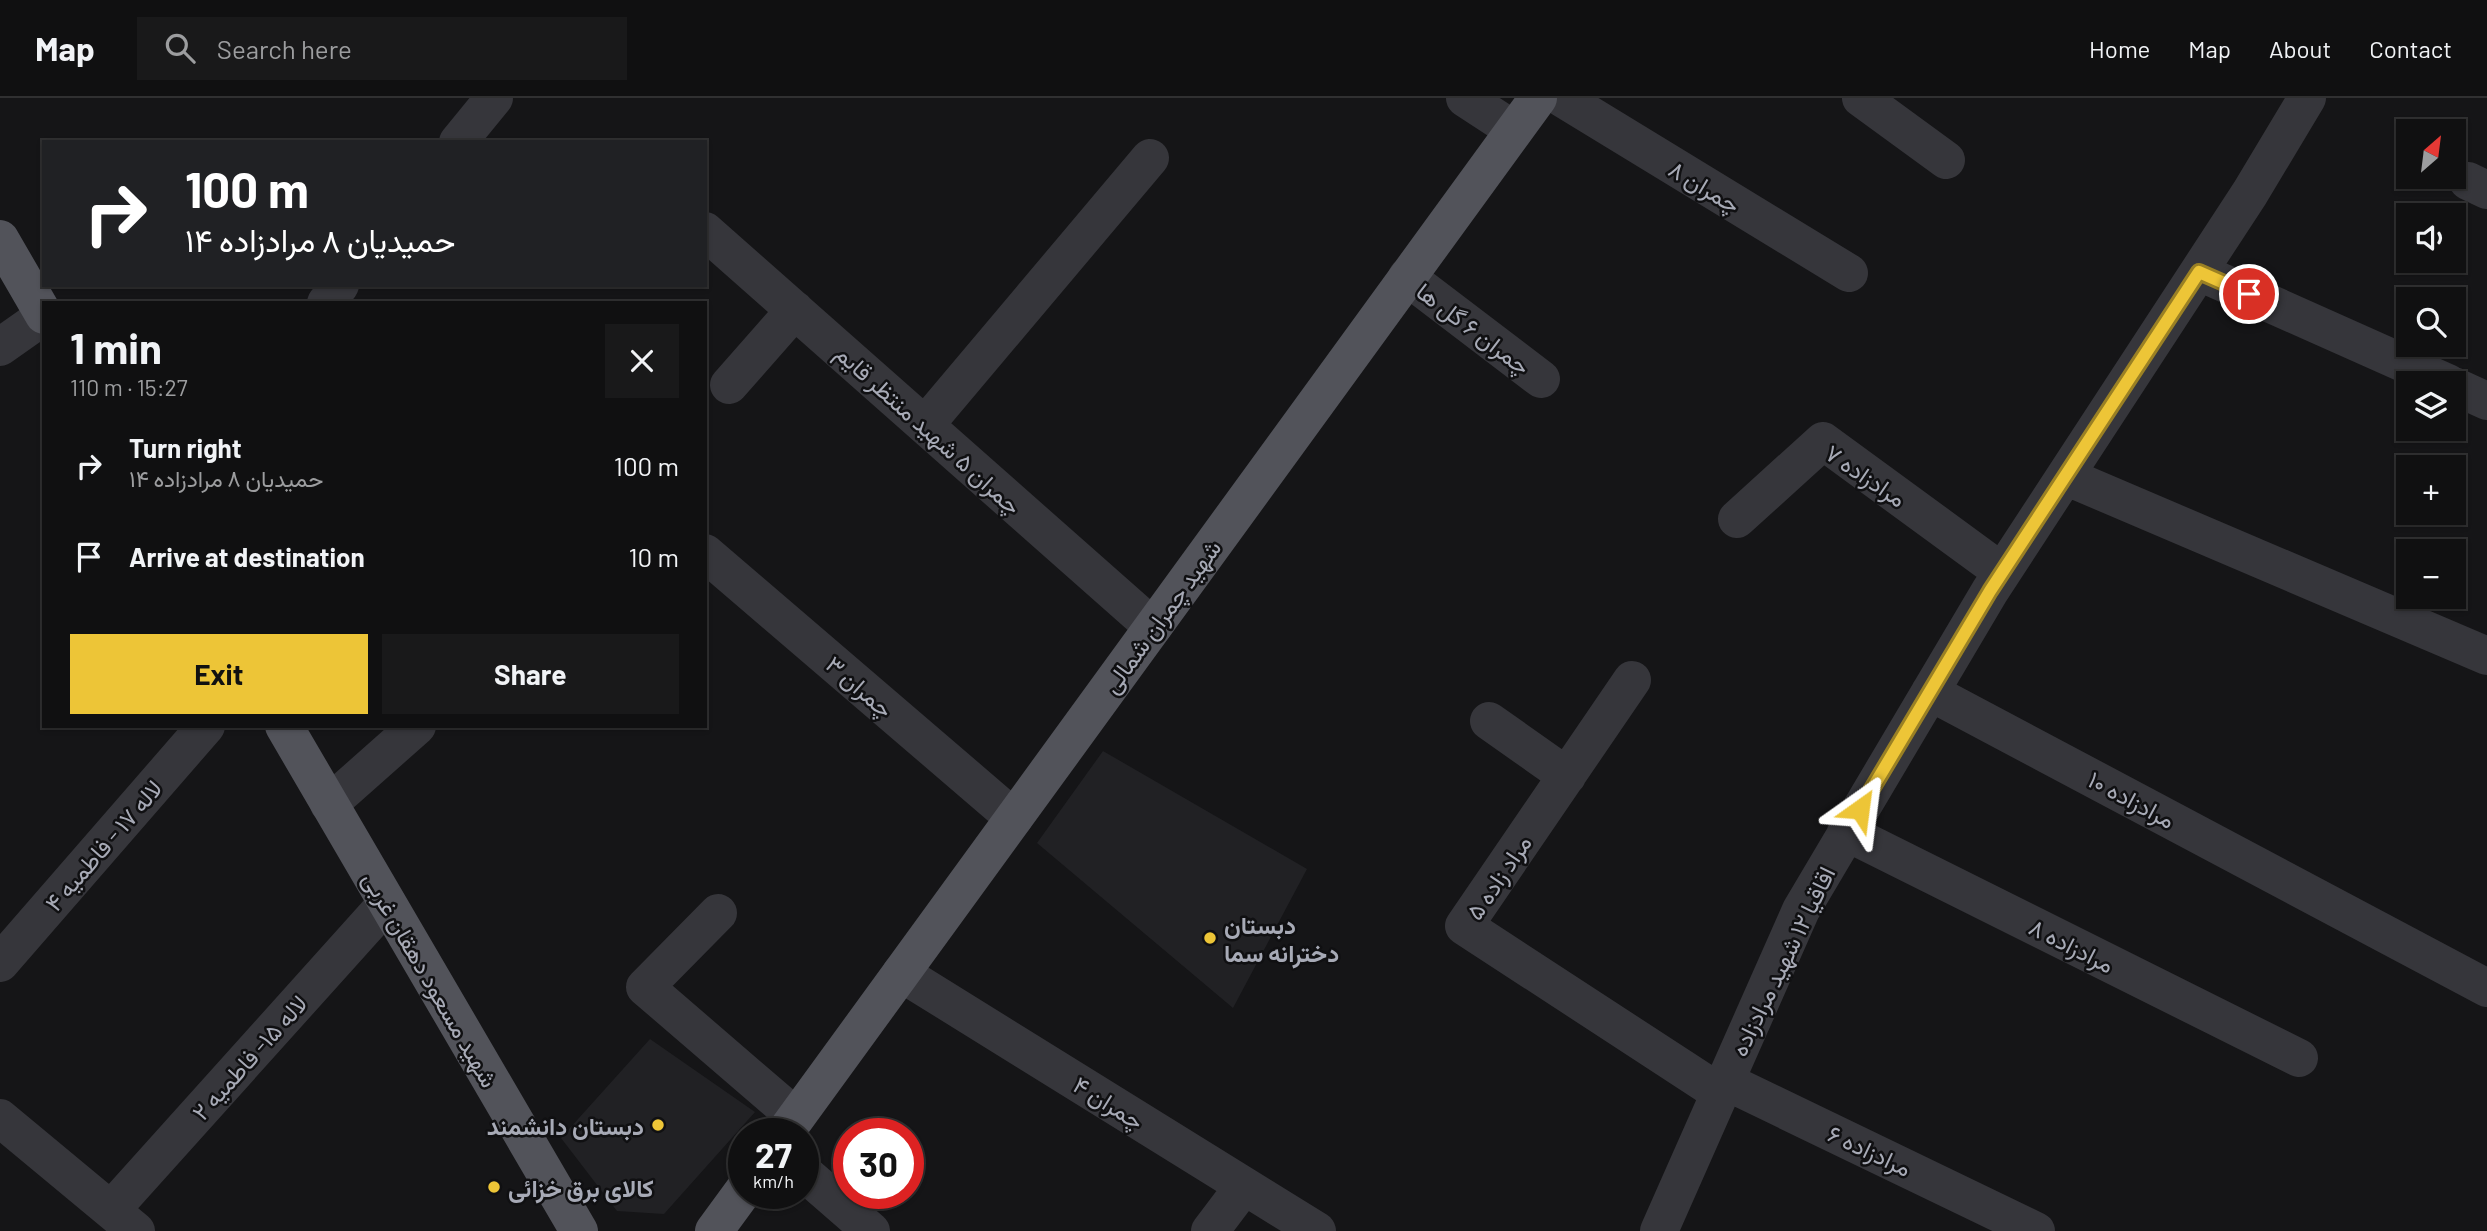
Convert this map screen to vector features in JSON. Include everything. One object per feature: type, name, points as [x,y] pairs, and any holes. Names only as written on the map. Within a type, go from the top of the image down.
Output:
[{"type":"main road","name":"شهید چمران شمالی","points":[[796,1118],[1538,98]]},
{"type":"main road","points":[[0,239],[42,312]]},
{"type":"main road","name":"شهید مسعود دهقان غربی","points":[[285,728],[579,1231]]},
{"type":"main road","points":[[714,1231],[730,1209]]},
{"type":"street","points":[[460,140],[494,98]]},
{"type":"street","points":[[1465,98],[1514,131]]},
{"type":"street","name":"چمران ۸","points":[[1562,98],[1849,273]]},
{"type":"street","points":[[1861,98],[1946,160]]},
{"type":"street","name":"اقاقیا ۱۲ شهید مرادزاده","points":[[1659,1231],[1801,910],[2002,572],[2199,272],[2307,98]]},
{"type":"street","points":[[925,425],[1150,158]]},
{"type":"street","name":"چمران ۵ شهید منتظر قایم","points":[[707,233],[1153,627]]},
{"type":"street","points":[[2199,272],[2421,371]]},
{"type":"street","name":"چمران ۶ گل ها","points":[[1407,277],[1541,379]]},
{"type":"street","points":[[328,301],[338,287]]},
{"type":"street","points":[[729,385],[795,310]]},
{"type":"street","points":[[0,347],[42,317]]},
{"type":"street","points":[[2466,391],[2487,401]]},
{"type":"street","name":"مرادزاده ۷","points":[[1737,519],[1823,441],[2002,572]]},
{"type":"street","points":[[2065,476],[2487,656]]},
{"type":"street","name":"چمران ۳","points":[[707,555],[1014,818]]},
{"type":"street","name":"مراد زاده ۵","points":[[1632,680],[1464,926],[1723,1087]]},
{"type":"street","name":"مرادزاده ۱۰","points":[[1930,692],[2487,988]]},
{"type":"street","points":[[1489,721],[1567,776]]},
{"type":"street","name":"لاله ۱۷ - فاطمیه ۴","points":[[0,963],[204,728]]},
{"type":"street","points":[[329,804],[415,728]]},
{"type":"street","name":"مرادزاده ۸","points":[[1846,832],[2299,1058]]},
{"type":"street","name":"لاله ۱۵- فاطمیه ۲","points":[[124,1221],[387,903]]},
{"type":"street","points":[[718,913],[645,987],[782,1118]]},
{"type":"street","name":"چمران ۴","points":[[901,973],[1317,1231]]},
{"type":"street","name":"مرادزاده ۶","points":[[1723,1087],[2020,1227]]},
{"type":"street","points":[[0,1118],[124,1221]]},
{"type":"street","points":[[819,1186],[871,1231]]},
{"type":"street","points":[[1210,1231],[1244,1186]]},
{"type":"shaded area","name":"دبستان دخترانه سما","points":[[1103,751],[1307,869],[1233,1008],[1037,843]]},
{"type":"shaded area","name":"دبستان دانشمند","points":[[650,1039],[755,1112],[750,1118],[728,1118],[728,1142],[664,1214],[617,1211],[561,1138]]},
{"type":"place","name":"دبستان دخترانه سما","points":[[1210,938]]},
{"type":"place","name":"دبستان دانشمند","points":[[658,1125]]},
{"type":"place","name":"کالای برق خزائی","points":[[494,1187]]},
{"type":"route","points":[[1860,809],[1990,591],[2199,272],[2249,294]]}]
